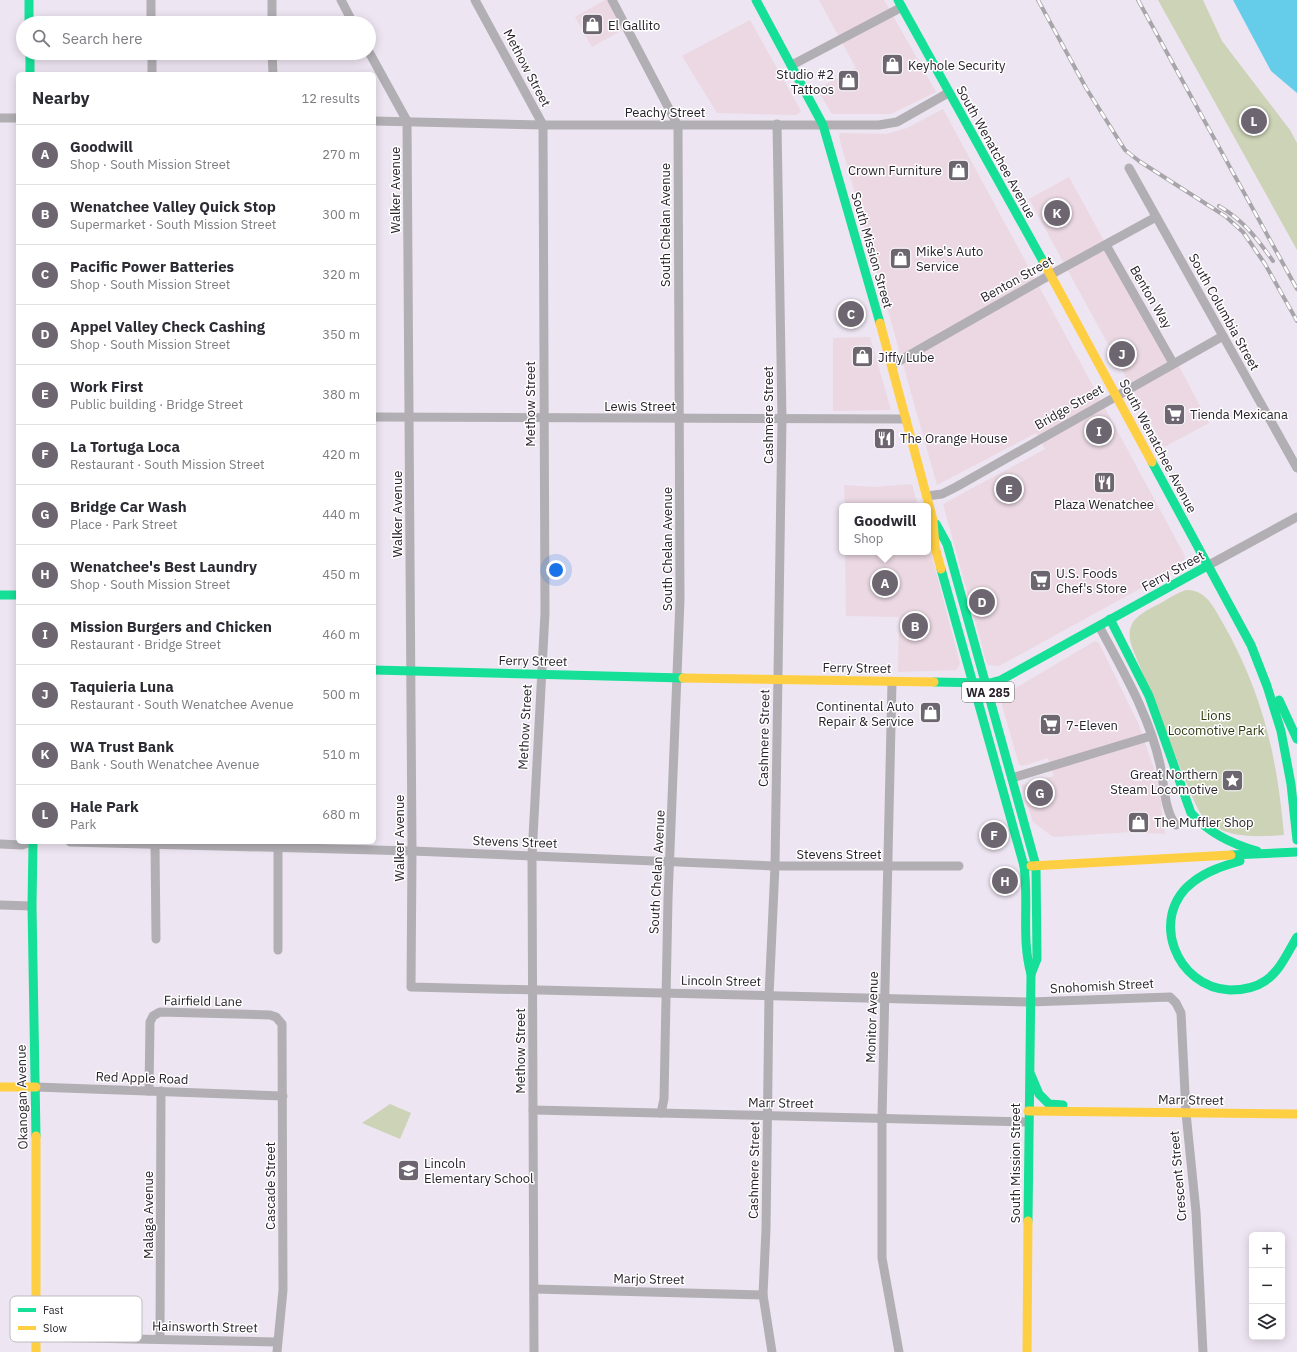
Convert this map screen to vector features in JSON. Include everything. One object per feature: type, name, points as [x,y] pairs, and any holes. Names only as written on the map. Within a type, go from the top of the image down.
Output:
[{"type":"main road","points":[[29,0],[29,16]]},
{"type":"main road","name":"South Mission Street","points":[[756,0],[823,125],[892,365],[929,503]]},
{"type":"main road","name":"South Wenatchee Avenue","points":[[900,3],[948,93],[1117,396],[1207,566],[1246,634],[1268,686],[1286,757],[1297,840]]},
{"type":"main road","points":[[30,60],[30,72]]},
{"type":"main road","name":"South Mission Street","points":[[931,512],[935,547],[1024,866],[1026,893],[1025,959],[1031,974]]},
{"type":"main road","name":"South Mission Street","points":[[933,520],[947,544],[1036,866],[1037,959],[1031,974],[1030,1002],[1027,1352]]},
{"type":"main road","name":"Ferry Street","points":[[376,670],[778,680],[986,683],[1001,680],[1207,566]]},
{"type":"main road","points":[[0,595],[16,595]]},
{"type":"main road","points":[[1110,620],[1148,696],[1191,813],[1199,822],[1218,836],[1246,848],[1268,854]]},
{"type":"main road","points":[[1268,686],[1283,703],[1297,739]]},
{"type":"main road","name":"Okanogan Avenue","points":[[32,844],[34,1069],[36,1087],[36,1296]]},
{"type":"main road","points":[[1024,866],[1297,852]]},
{"type":"main road","points":[[1268,854],[1208,872],[1190,884],[1180,895],[1170,918],[1170,934],[1173,950],[1180,965],[1192,977],[1218,989],[1230,991],[1258,985],[1270,977],[1297,938]]},
{"type":"main road","name":"Marr Street","points":[[1029,1070],[1039,1094],[1049,1104],[1079,1106],[1085,1111]]},
{"type":"main road","name":"Red Apple Road","points":[[0,1086],[36,1087]]},
{"type":"main road","name":"Marr Street","points":[[1028,1111],[1297,1114]]},
{"type":"street","points":[[151,0],[151,16]]},
{"type":"street","points":[[272,0],[272,16]]},
{"type":"street","points":[[340,0],[349,16]]},
{"type":"street","name":"Methow Street","points":[[475,0],[543,125],[543,418],[545,613],[532,856],[534,1352]]},
{"type":"street","name":"South Chelan Avenue","points":[[612,0],[678,126],[680,600],[665,993],[664,1099],[661,1113]]},
{"type":"street","points":[[792,65],[900,3]]},
{"type":"street","points":[[152,60],[152,72]]},
{"type":"street","points":[[272,60],[273,72]]},
{"type":"street","name":"Walker Avenue","points":[[373,60],[407,121],[412,851],[411,987]]},
{"type":"street","name":"Peachy Street","points":[[376,121],[543,125],[678,126],[777,124],[879,126],[897,122],[948,93]]},
{"type":"street","points":[[0,118],[16,118]]},
{"type":"street","name":"Cashmere Street","points":[[772,1352],[763,1295],[766,1229],[769,996],[775,866],[782,419],[777,124]]},
{"type":"street","name":"South Columbia Street","points":[[1130,168],[1297,468]]},
{"type":"street","name":"Benton Street","points":[[892,365],[1050,275],[1156,217]]},
{"type":"street","name":"Benton Way","points":[[1106,245],[1173,363]]},
{"type":"street","name":"Bridge Street","points":[[927,496],[942,494],[956,487],[1223,336]]},
{"type":"street","name":"Lewis Street","points":[[376,417],[906,419]]},
{"type":"street","name":"Ferry Street","points":[[1207,566],[1297,517]]},
{"type":"street","points":[[1099,626],[1123,670],[1151,736],[1160,767],[1170,814],[1176,825]]},
{"type":"street","name":"Monitor Avenue","points":[[892,682],[886,999],[882,1118],[882,1258],[898,1352]]},
{"type":"street","points":[[1012,778],[1151,736]]},
{"type":"street","points":[[0,844],[25,844]]},
{"type":"street","points":[[155,844],[156,939]]},
{"type":"street","name":"Stevens Street","points":[[216,844],[278,845],[775,866],[959,866]]},
{"type":"street","points":[[278,845],[278,950]]},
{"type":"street","points":[[0,905],[32,906]]},
{"type":"street","name":"Lincoln Street","points":[[411,987],[1030,1002]]},
{"type":"street","name":"Snohomish Street","points":[[1030,1002],[1157,996],[1170,997],[1174,1000]]},
{"type":"street","name":"Crescent Street","points":[[1174,1000],[1180,1013],[1186,1113],[1196,1212],[1203,1352]]},
{"type":"street","name":"Fairfield Lane","points":[[149,1091],[150,1022],[153,1016],[160,1012],[270,1015],[280,1021]]},
{"type":"street","name":"Cascade Street","points":[[277,1352],[283,1290],[283,1029],[280,1021]]},
{"type":"street","name":"Red Apple Road","points":[[36,1087],[283,1096]]},
{"type":"street","name":"Malaga Avenue","points":[[160,1339],[161,1091]]},
{"type":"street","name":"Marr Street","points":[[533,1110],[1028,1122]]},
{"type":"street","name":"Marjo Street","points":[[534,1289],[763,1295]]},
{"type":"street","name":"Hainsworth Street","points":[[142,1339],[277,1342]]},
{"type":"shaded area","points":[[605,0],[608,0],[624,29],[592,47],[575,17]]},
{"type":"shaded area","points":[[819,0],[884,0],[936,92],[891,114],[832,114],[817,89],[856,68]]},
{"type":"shaded area","points":[[750,20],[801,111],[797,115],[717,113],[682,56]]},
{"type":"shaded area","points":[[943,109],[1185,556],[1183,565],[999,666],[988,665],[986,661],[943,504],[1045,449],[1036,433],[937,485],[839,137],[840,133],[886,134],[907,128]]},
{"type":"shaded area","points":[[1069,177],[1168,358],[1173,355],[1209,423],[1164,447],[1029,199]]},
{"type":"shaded area","points":[[870,337],[891,410],[833,411],[833,338]]},
{"type":"shaded area","points":[[912,484],[917,503],[845,503],[844,485],[875,487]]},
{"type":"shaded area","points":[[931,553],[960,664],[956,670],[898,672],[899,617],[846,616],[845,555],[931,555]]},
{"type":"shaded area","points":[[1095,641],[1099,643],[1138,723],[1158,780],[1165,834],[1132,832],[1053,837],[1033,822],[1021,785],[1054,776],[1048,758],[1023,766],[1019,765],[1001,701],[1002,696]]},
{"type":"green space","points":[[1158,0],[1203,0],[1222,41],[1290,130],[1297,143],[1297,250]]},
{"type":"green space","name":"Lions Locomotive Park","points":[[1186,590],[1200,593],[1214,607],[1249,676],[1266,727],[1272,752],[1284,835],[1244,836],[1234,834],[1215,827],[1204,818],[1197,808],[1190,792],[1132,647],[1130,631],[1132,624],[1136,619],[1147,610]]},
{"type":"green space","points":[[390,1104],[411,1113],[400,1139],[362,1123]]},
{"type":"water","points":[[1233,0],[1297,0],[1297,93],[1271,71]]},
{"type":"railway","points":[[1038,0],[1086,88],[1125,150],[1139,161],[1225,216],[1243,232],[1265,264],[1297,321]]},
{"type":"railway","points":[[1138,0],[1297,289]]},
{"type":"railway","points":[[1219,206],[1236,218],[1249,230],[1273,261]]},
{"type":"traffic: fast","points":[[29,0],[29,16]]},
{"type":"traffic: fast","points":[[756,0],[823,125],[880,323]]},
{"type":"traffic: fast","points":[[898,0],[1044,263]]},
{"type":"traffic: fast","points":[[30,60],[30,72]]},
{"type":"traffic: fast","points":[[1152,462],[1251,645],[1267,686],[1281,731],[1291,784],[1297,840]]},
{"type":"traffic: fast","points":[[936,524],[947,544],[1036,866]]},
{"type":"traffic: fast","points":[[934,682],[990,683],[1001,680],[1207,566]]},
{"type":"traffic: fast","points":[[941,569],[1024,866],[1031,866]]},
{"type":"traffic: fast","points":[[0,595],[16,595]]},
{"type":"traffic: fast","points":[[1110,619],[1149,696],[1191,813],[1205,826],[1221,837],[1238,845],[1257,851]]},
{"type":"traffic: fast","points":[[376,670],[683,678]]},
{"type":"traffic: fast","points":[[1279,700],[1297,739]]},
{"type":"traffic: fast","points":[[33,844],[32,906],[36,1136]]},
{"type":"traffic: fast","points":[[1231,855],[1297,852]]},
{"type":"traffic: fast","points":[[1240,861],[1221,867],[1204,875],[1193,882],[1179,896],[1172,913],[1171,931],[1174,948],[1183,964],[1195,977],[1211,986],[1230,990],[1249,988],[1261,983],[1275,972],[1297,937]]},
{"type":"traffic: fast","points":[[1024,866],[1026,893],[1026,947],[1031,974],[1028,1221]]},
{"type":"traffic: fast","points":[[1031,974],[1037,959],[1036,866]]},
{"type":"traffic: fast","points":[[1031,1075],[1039,1094],[1049,1104],[1063,1105]]},
{"type":"traffic: slow","points":[[1044,263],[1152,462]]},
{"type":"traffic: slow","points":[[880,323],[928,503]]},
{"type":"traffic: slow","points":[[931,513],[935,547],[941,569]]},
{"type":"traffic: slow","points":[[683,678],[934,682]]},
{"type":"traffic: slow","points":[[1031,866],[1231,855]]},
{"type":"traffic: slow","points":[[0,1087],[36,1087]]},
{"type":"traffic: slow","points":[[1028,1111],[1297,1114]]},
{"type":"traffic: slow","points":[[36,1136],[36,1296]]},
{"type":"traffic: slow","points":[[1027,1352],[1028,1221]]},
{"type":"traffic: slow","points":[[36,1342],[36,1352]]},
{"type":"place","name":"El Gallito","points":[[592,25]]},
{"type":"place","name":"Keyhole Security","points":[[893,65]]},
{"type":"place","name":"Studio #2 Tattoos","points":[[849,81]]},
{"type":"place","name":"Hale Park","points":[[1254,121]]},
{"type":"place","name":"Crown Furniture","points":[[958,170]]},
{"type":"place","name":"WA Trust Bank","points":[[1057,213]]},
{"type":"place","name":"Mike's Auto Service","points":[[901,258]]},
{"type":"place","name":"Pacific Power Batteries","points":[[851,314]]},
{"type":"place","name":"Taquieria Luna","points":[[1122,354]]},
{"type":"place","name":"Jiffy Lube","points":[[862,357]]},
{"type":"place","name":"Tienda Mexicana","points":[[1174,414]]},
{"type":"place","name":"Mission Burgers and Chicken","points":[[1099,431]]},
{"type":"place","name":"The Orange House","points":[[884,438]]},
{"type":"place","name":"Plaza Wenatchee","points":[[1104,482]]},
{"type":"place","name":"Work First","points":[[1009,489]]},
{"type":"place","name":"U.S. Foods Chef's Store","points":[[1041,580]]},
{"type":"place","name":"Goodwill","points":[[885,583]]},
{"type":"place","name":"Appel Valley Check Cashing","points":[[982,602]]},
{"type":"place","name":"Wenatchee Valley Quick Stop","points":[[915,626]]},
{"type":"place","name":"Continental Auto Repair & Service","points":[[930,713]]},
{"type":"place","name":"7-Eleven","points":[[1051,725]]},
{"type":"place","name":"Great Northern Steam Locomotive","points":[[1233,781]]},
{"type":"place","name":"Bridge Car Wash","points":[[1040,793]]},
{"type":"place","name":"The Muffler Shop","points":[[1138,822]]},
{"type":"place","name":"La Tortuga Loca","points":[[994,835]]},
{"type":"place","name":"Wenatchee's Best Laundry","points":[[1005,881]]},
{"type":"place","name":"Lincoln Elementary School","points":[[409,1170]]}]
